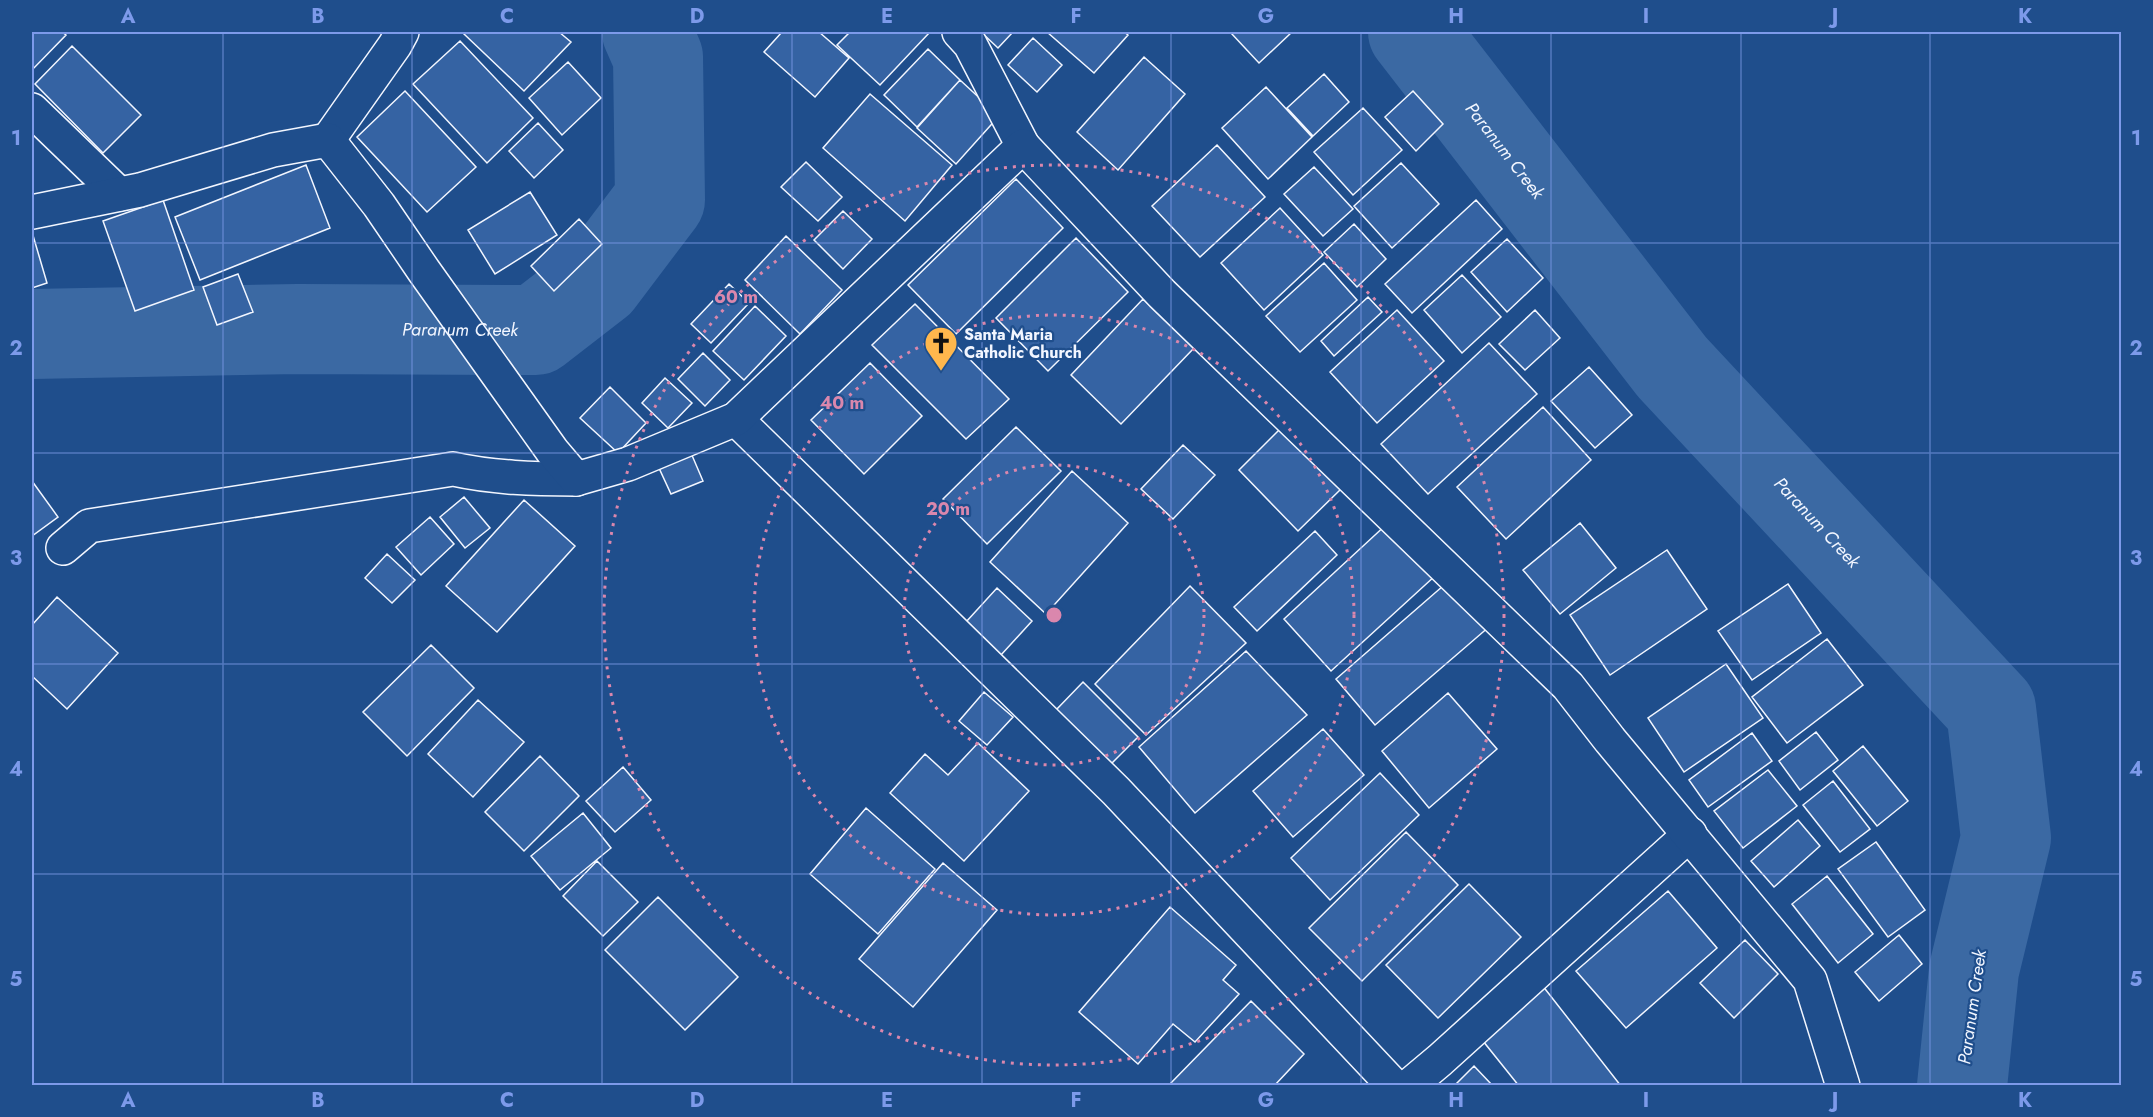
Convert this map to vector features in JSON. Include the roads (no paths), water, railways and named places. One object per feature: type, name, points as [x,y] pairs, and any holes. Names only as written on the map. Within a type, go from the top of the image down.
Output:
[{"type":"street","points":[[32,212],[140,190],[273,150],[328,140],[402,32]]},
{"type":"street","points":[[959,32],[970,44],[1023,146],[1162,294],[1568,686],[1610,740],[1810,980],[1843,1086]]},
{"type":"street","points":[[32,110],[119,194]]},
{"type":"street","points":[[328,140],[379,205],[553,452],[576,479]]},
{"type":"street","points":[[63,548],[89,526],[453,469],[488,476],[576,479],[628,464],[736,418],[1023,146]]},
{"type":"street","points":[[736,418],[1116,791],[1394,1086]]},
{"type":"street","points":[[1408,1086],[1449,1052],[1690,834]]},
{"type":"waterway","name":"Paranum Creek","points":[[32,334],[298,329],[536,330],[598,282],[660,200],[658,57],[647,32]]},
{"type":"waterway","name":"Paranum Creek","points":[[1413,32],[1672,367],[1991,709],[2006,838],[1974,970],[1962,1086]]},
{"type":"place","name":"Santa Maria Catholic Church","points":[[941,372]]}]
